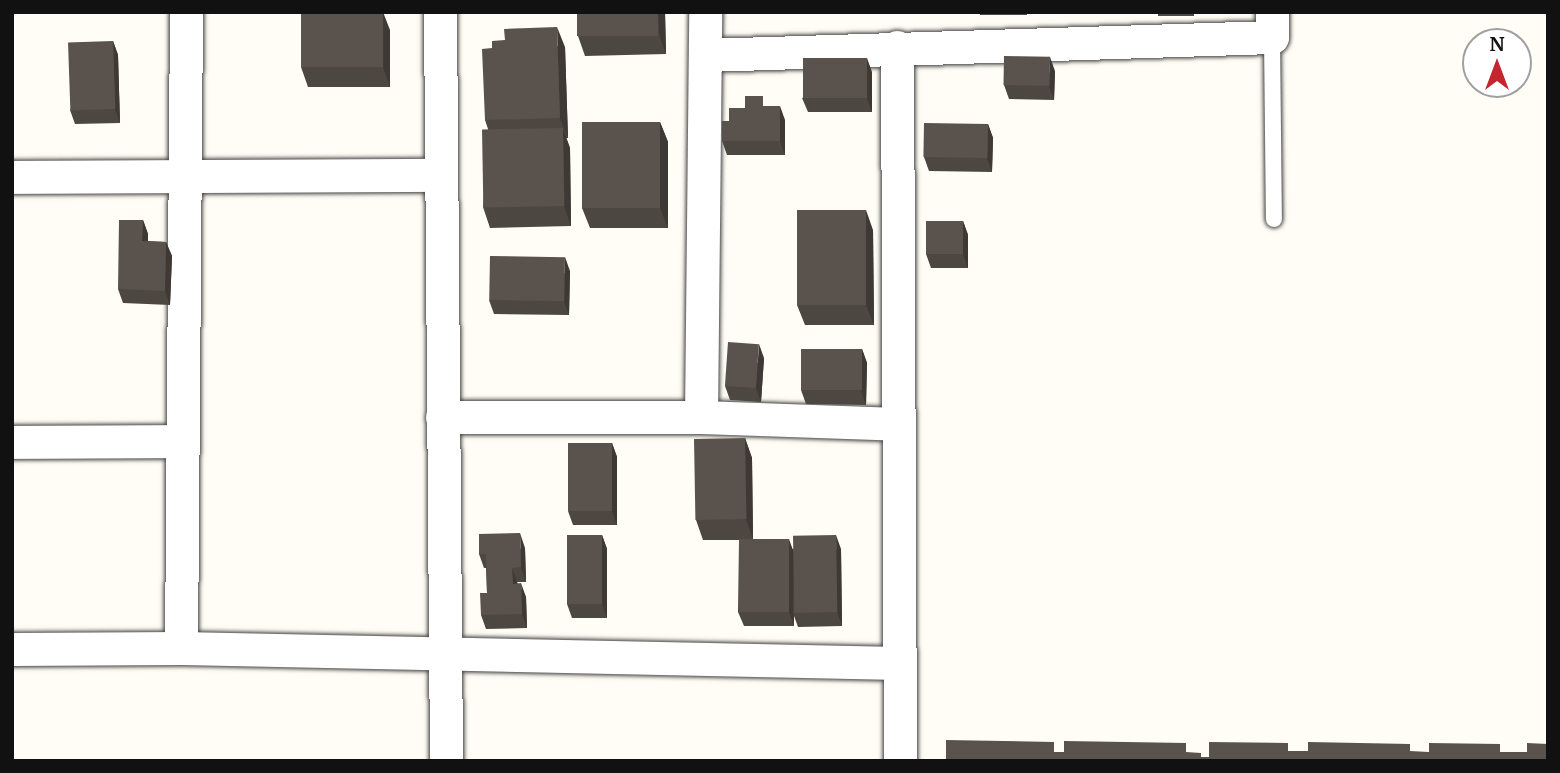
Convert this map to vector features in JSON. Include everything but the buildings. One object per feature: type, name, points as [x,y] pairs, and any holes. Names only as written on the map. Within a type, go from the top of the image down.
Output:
[{"type":"street","points":[[181,648],[186,12]]},
{"type":"street","points":[[440,12],[446,761]]},
{"type":"street","points":[[701,417],[705,12]]},
{"type":"street","points":[[706,55],[897,47],[1272,25]]},
{"type":"street","points":[[897,47],[900,761]]},
{"type":"street","points":[[12,177],[441,175]]},
{"type":"street","points":[[442,417],[701,417],[898,424]]},
{"type":"street","points":[[12,442],[182,441]]},
{"type":"street","points":[[12,649],[181,648],[447,652],[899,663]]},
{"type":"lane","points":[[1272,25],[1274,219]]}]
